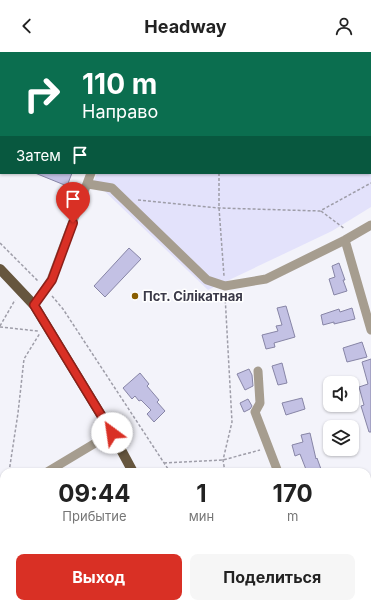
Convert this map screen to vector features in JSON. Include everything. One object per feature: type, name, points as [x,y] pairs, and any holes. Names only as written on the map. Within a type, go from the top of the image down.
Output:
[{"type":"main road","points":[[0,269],[34,305],[112,433],[131,468]]},
{"type":"street","points":[[34,305],[52,280],[91,174]]},
{"type":"street","points":[[88,184],[112,188],[207,280],[225,286],[266,279],[345,240],[371,225]]},
{"type":"street","points":[[345,240],[371,330]]},
{"type":"street","points":[[258,371],[260,403],[255,412],[276,468]]},
{"type":"street","points":[[54,468],[112,433]]},
{"type":"path","points":[[219,174],[219,208],[225,286],[232,422],[223,460],[224,468]]},
{"type":"path","points":[[124,199],[219,208],[320,211],[371,184]]},
{"type":"path","points":[[320,211],[344,227]]},
{"type":"path","points":[[0,243],[45,288],[63,309],[167,468]]},
{"type":"path","points":[[10,468],[24,359],[41,332],[0,326],[20,289]]},
{"type":"path","points":[[164,463],[223,460],[268,448]]},
{"type":"shaded area","points":[[97,174],[371,174],[371,207],[332,231],[208,290],[94,181]]},
{"type":"building","points":[[37,174],[72,174],[67,186]]},
{"type":"building","points":[[129,248],[141,259],[105,297],[94,286]]},
{"type":"building","points":[[339,263],[347,291],[334,295],[329,279],[335,277],[332,266]]},
{"type":"building","points":[[286,306],[295,337],[274,343],[275,347],[266,349],[262,335],[278,331],[276,326],[282,325],[277,308]]},
{"type":"building","points":[[352,308],[355,319],[323,325],[321,315],[339,309],[340,312]]},
{"type":"building","points":[[362,342],[367,357],[347,362],[343,348]]},
{"type":"building","points":[[371,359],[371,432],[369,432],[361,406],[364,405],[359,387],[368,384],[362,362]]},
{"type":"building","points":[[282,363],[287,383],[278,385],[272,366]]},
{"type":"building","points":[[249,369],[252,375],[253,386],[245,390],[237,374]]},
{"type":"building","points":[[140,373],[149,384],[147,386],[159,400],[157,402],[165,411],[154,422],[147,414],[151,410],[135,396],[132,399],[123,388]]},
{"type":"building","points":[[302,398],[305,409],[286,415],[282,403]]},
{"type":"building","points":[[248,399],[252,406],[244,412],[240,403]]},
{"type":"building","points":[[310,433],[316,459],[317,458],[321,468],[305,468],[300,454],[295,456],[292,445],[303,442],[301,435]]},
{"type":"place","name":"Пст. Сілікатная","points":[[135,296]]},
{"type":"route","points":[[73,223],[52,280],[34,305],[112,433]]}]
